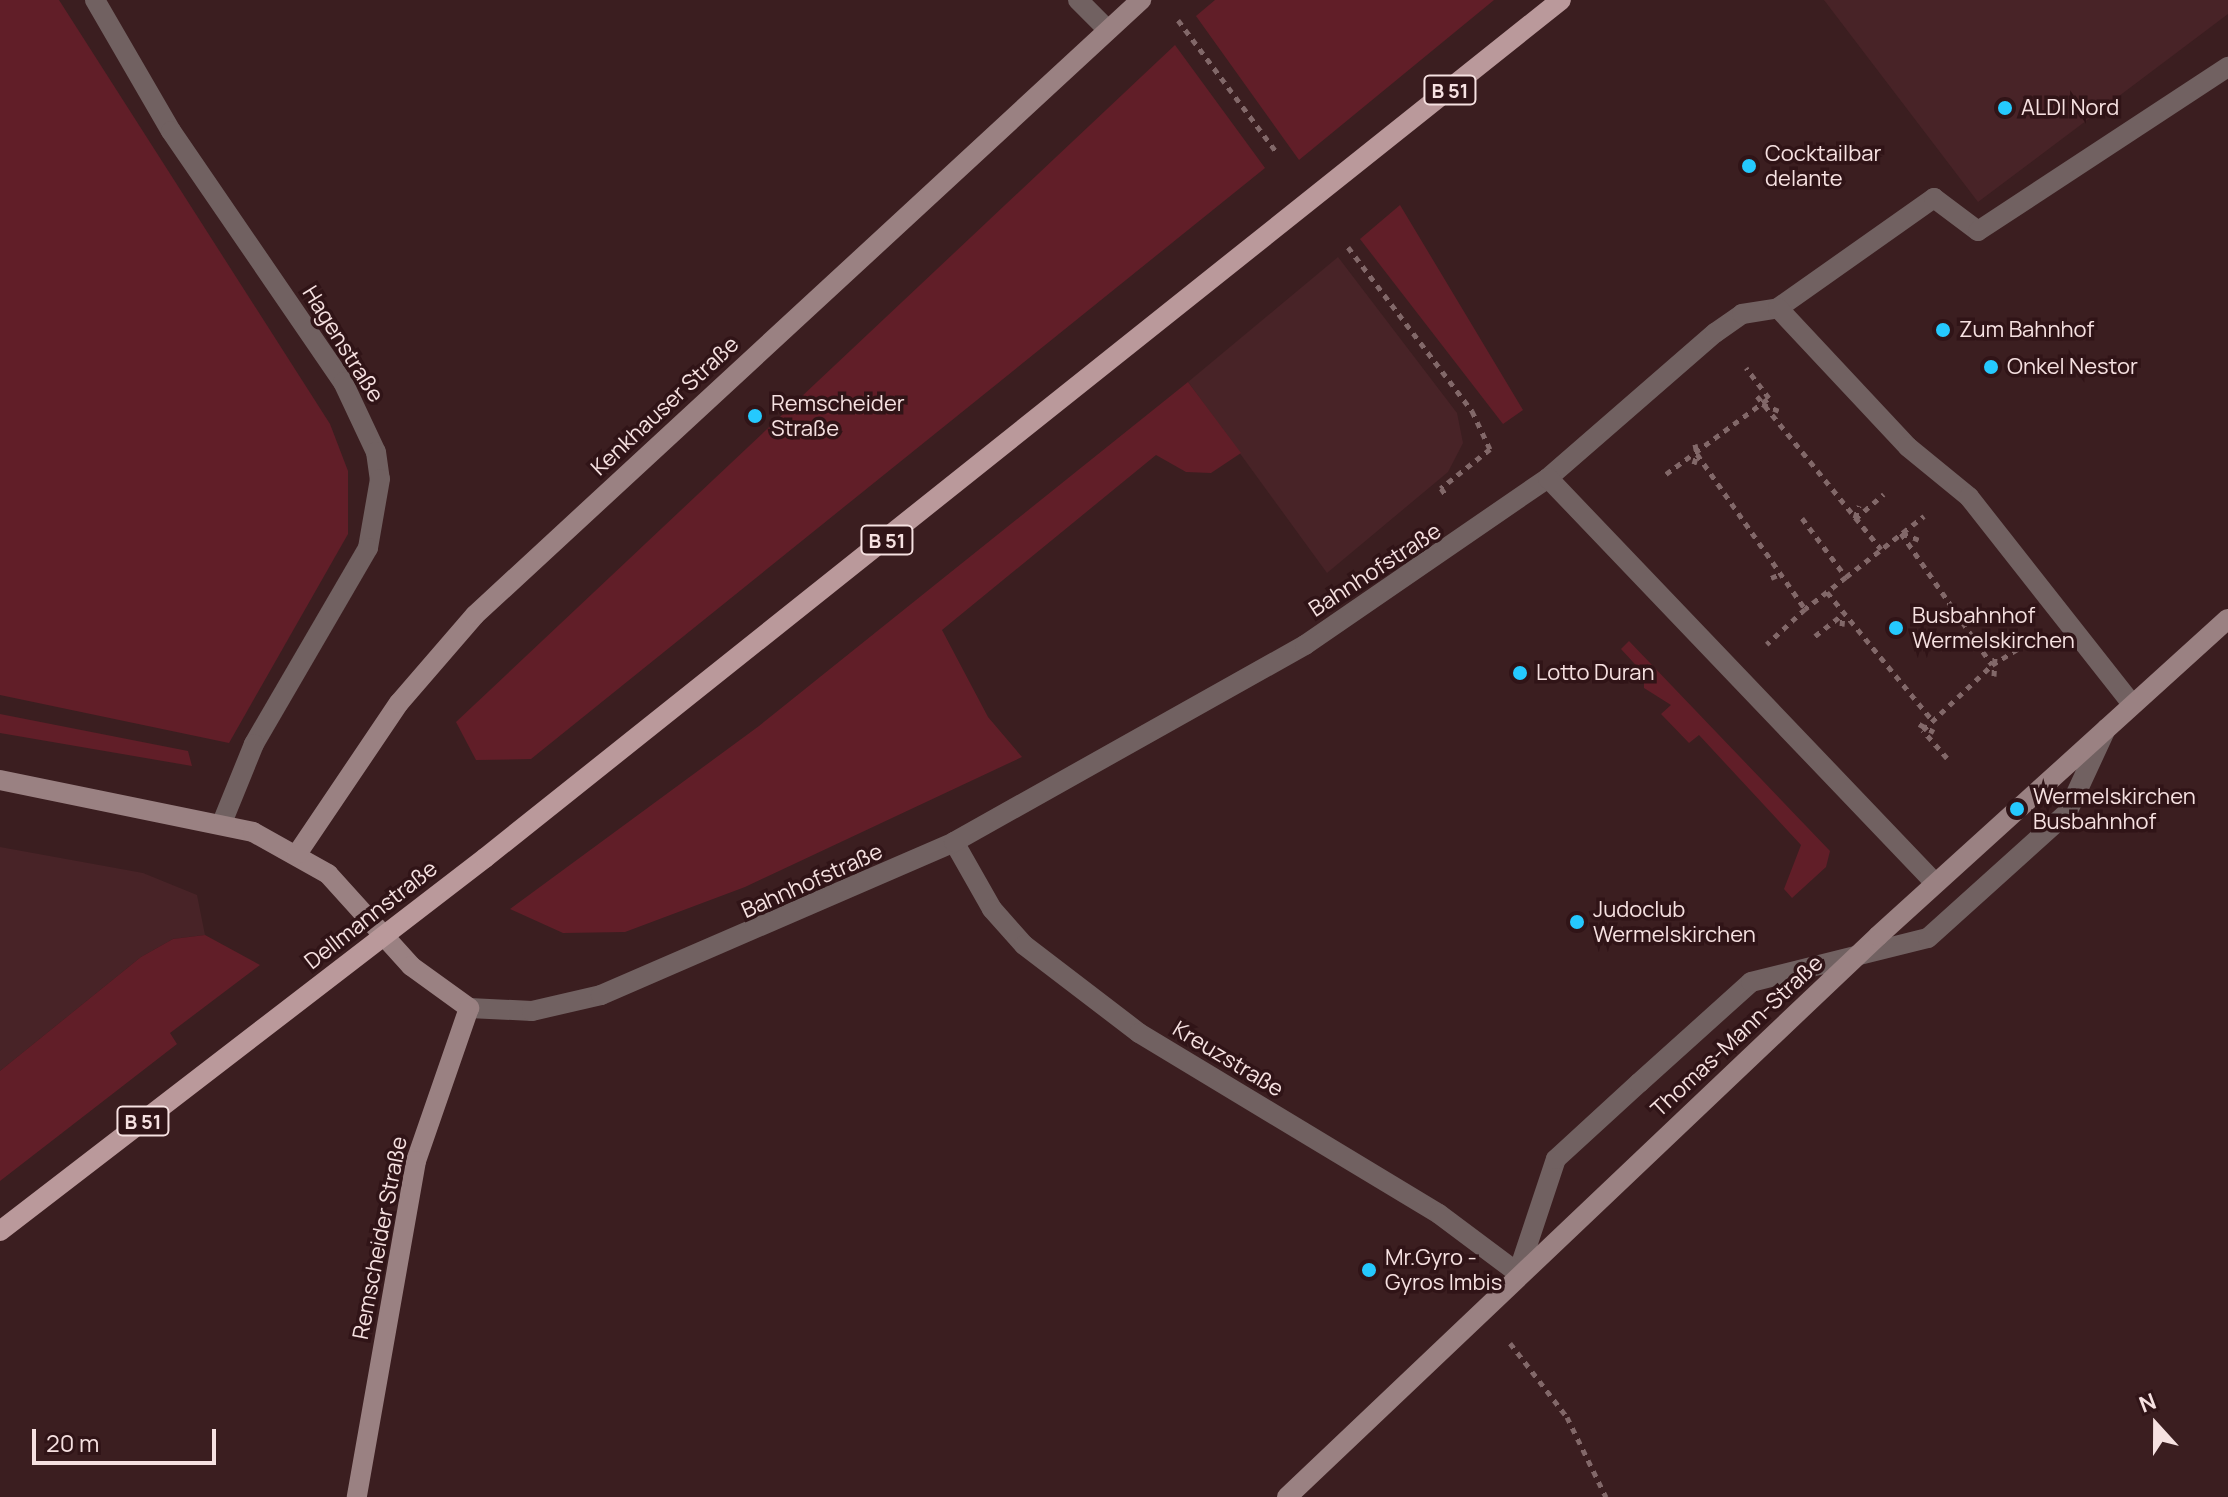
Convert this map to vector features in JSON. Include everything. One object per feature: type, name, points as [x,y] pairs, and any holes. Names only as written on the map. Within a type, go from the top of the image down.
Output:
[{"type":"main road","name":"Dellmannstraße","points":[[0,1231],[485,858],[1340,180],[1561,0]]},
{"type":"street","name":"Hagenstraße","points":[[95,0],[171,131],[362,416],[380,479],[368,548],[254,744],[222,823]]},
{"type":"street","points":[[1078,0],[1108,30]]},
{"type":"street","name":"Kenkhauser Straße","points":[[297,854],[399,703],[475,615],[1141,0]]},
{"type":"street","points":[[2132,704],[1969,497],[1908,447],[1778,308],[1934,198],[1978,231],[2228,67]]},
{"type":"street","name":"Bahnhofstraße","points":[[469,1008],[532,1011],[601,995],[954,842],[1292,653],[1471,535],[1548,478],[1589,435],[1715,333],[1742,314],[1778,308]]},
{"type":"street","points":[[1548,478],[1935,883]]},
{"type":"street","name":"Thomas-Mann-Straße","points":[[1287,1497],[1482,1307],[1935,883],[2228,619]]},
{"type":"street","points":[[1518,1273],[1556,1159],[1751,982],[1928,938],[2067,813],[2106,729]]},
{"type":"street","points":[[0,780],[222,823],[297,854],[348,891],[411,966],[469,1008]]},
{"type":"street","name":"Kreuzstraße","points":[[954,842],[992,909],[1024,945],[1127,1024],[1439,1214],[1518,1273]]},
{"type":"street","name":"Remscheider Straße","points":[[357,1497],[416,1161],[469,1008]]},
{"type":"path","points":[[1169,9],[1278,154]]},
{"type":"path","points":[[1348,247],[1472,411],[1490,449],[1441,488],[1471,535]]},
{"type":"path","points":[[1666,474],[1769,398],[1746,368]]},
{"type":"path","points":[[1757,396],[1881,549]]},
{"type":"path","points":[[1761,404],[1779,411]]},
{"type":"path","points":[[1695,444],[1697,454],[1805,609]]},
{"type":"path","points":[[1694,464],[1697,454]]},
{"type":"path","points":[[1855,519],[1884,494]]},
{"type":"path","points":[[1855,519],[1859,506]]},
{"type":"path","points":[[1777,633],[1931,510]]},
{"type":"path","points":[[1802,518],[1846,577]]},
{"type":"path","points":[[1901,533],[1919,540]]},
{"type":"path","points":[[1901,533],[1992,665],[1994,676]]},
{"type":"path","points":[[1771,578],[1780,574]]},
{"type":"path","points":[[1827,592],[1933,721]]},
{"type":"path","points":[[1842,626],[1844,613]]},
{"type":"path","points":[[1815,636],[1844,613]]},
{"type":"path","points":[[1921,727],[1933,721],[1992,665],[2023,646]]},
{"type":"path","points":[[1992,665],[1995,654]]},
{"type":"path","points":[[1921,727],[1934,732]]},
{"type":"path","points":[[1921,727],[1947,758]]},
{"type":"path","points":[[1482,1307],[1567,1417],[1606,1497]]},
{"type":"shaded area","points":[[0,0],[59,0],[330,424],[348,471],[348,534],[229,743],[0,695]]},
{"type":"shaded area","points":[[1215,0],[1494,0],[1299,160],[1196,16]]},
{"type":"shaded area","name":"ALDI Nord","points":[[1824,0],[2228,0],[2228,14],[1978,202]]},
{"type":"shaded area","points":[[1175,45],[1265,168],[531,759],[476,760],[456,722]]},
{"type":"shaded area","points":[[1400,205],[1523,410],[1503,424],[1360,239]]},
{"type":"shaded area","points":[[1338,257],[1457,413],[1463,443],[1448,472],[1327,573],[1188,382]]},
{"type":"shaded area","points":[[1188,382],[1241,453],[1211,473],[1186,472],[1156,455],[942,630],[988,717],[1022,757],[745,887],[625,932],[563,933],[510,909],[759,726]]},
{"type":"shaded area","points":[[1629,641],[1830,851],[1826,867],[1792,898],[1784,889],[1801,845],[1699,735],[1689,743],[1661,714],[1671,705],[1644,688],[1644,674],[1621,649]]},
{"type":"shaded area","points":[[0,714],[188,751],[192,766],[0,733]]},
{"type":"shaded area","points":[[0,847],[143,873],[197,895],[205,935],[173,939],[141,957],[0,1071]]},
{"type":"shaded area","points":[[205,935],[260,965],[170,1033],[177,1044],[0,1181],[0,1071],[141,957],[173,939]]},
{"type":"place","name":"ALDI Nord","points":[[2005,108]]},
{"type":"place","name":"Cocktailbar delante","points":[[1749,166]]},
{"type":"place","name":"Zum Bahnhof","points":[[1943,330]]},
{"type":"place","name":"Onkel Nestor","points":[[1991,367]]},
{"type":"place","name":"Remscheider Straße","points":[[755,416]]},
{"type":"place","name":"Busbahnhof Wermelskirchen","points":[[1896,628]]},
{"type":"place","name":"Lotto Duran","points":[[1520,673]]},
{"type":"place","name":"Wermelskirchen Busbahnhof","points":[[2017,809]]},
{"type":"place","name":"Judoclub Wermelskirchen","points":[[1577,922]]},
{"type":"place","name":"Mr.Gyro - Gyros Imbis","points":[[1369,1270]]}]
